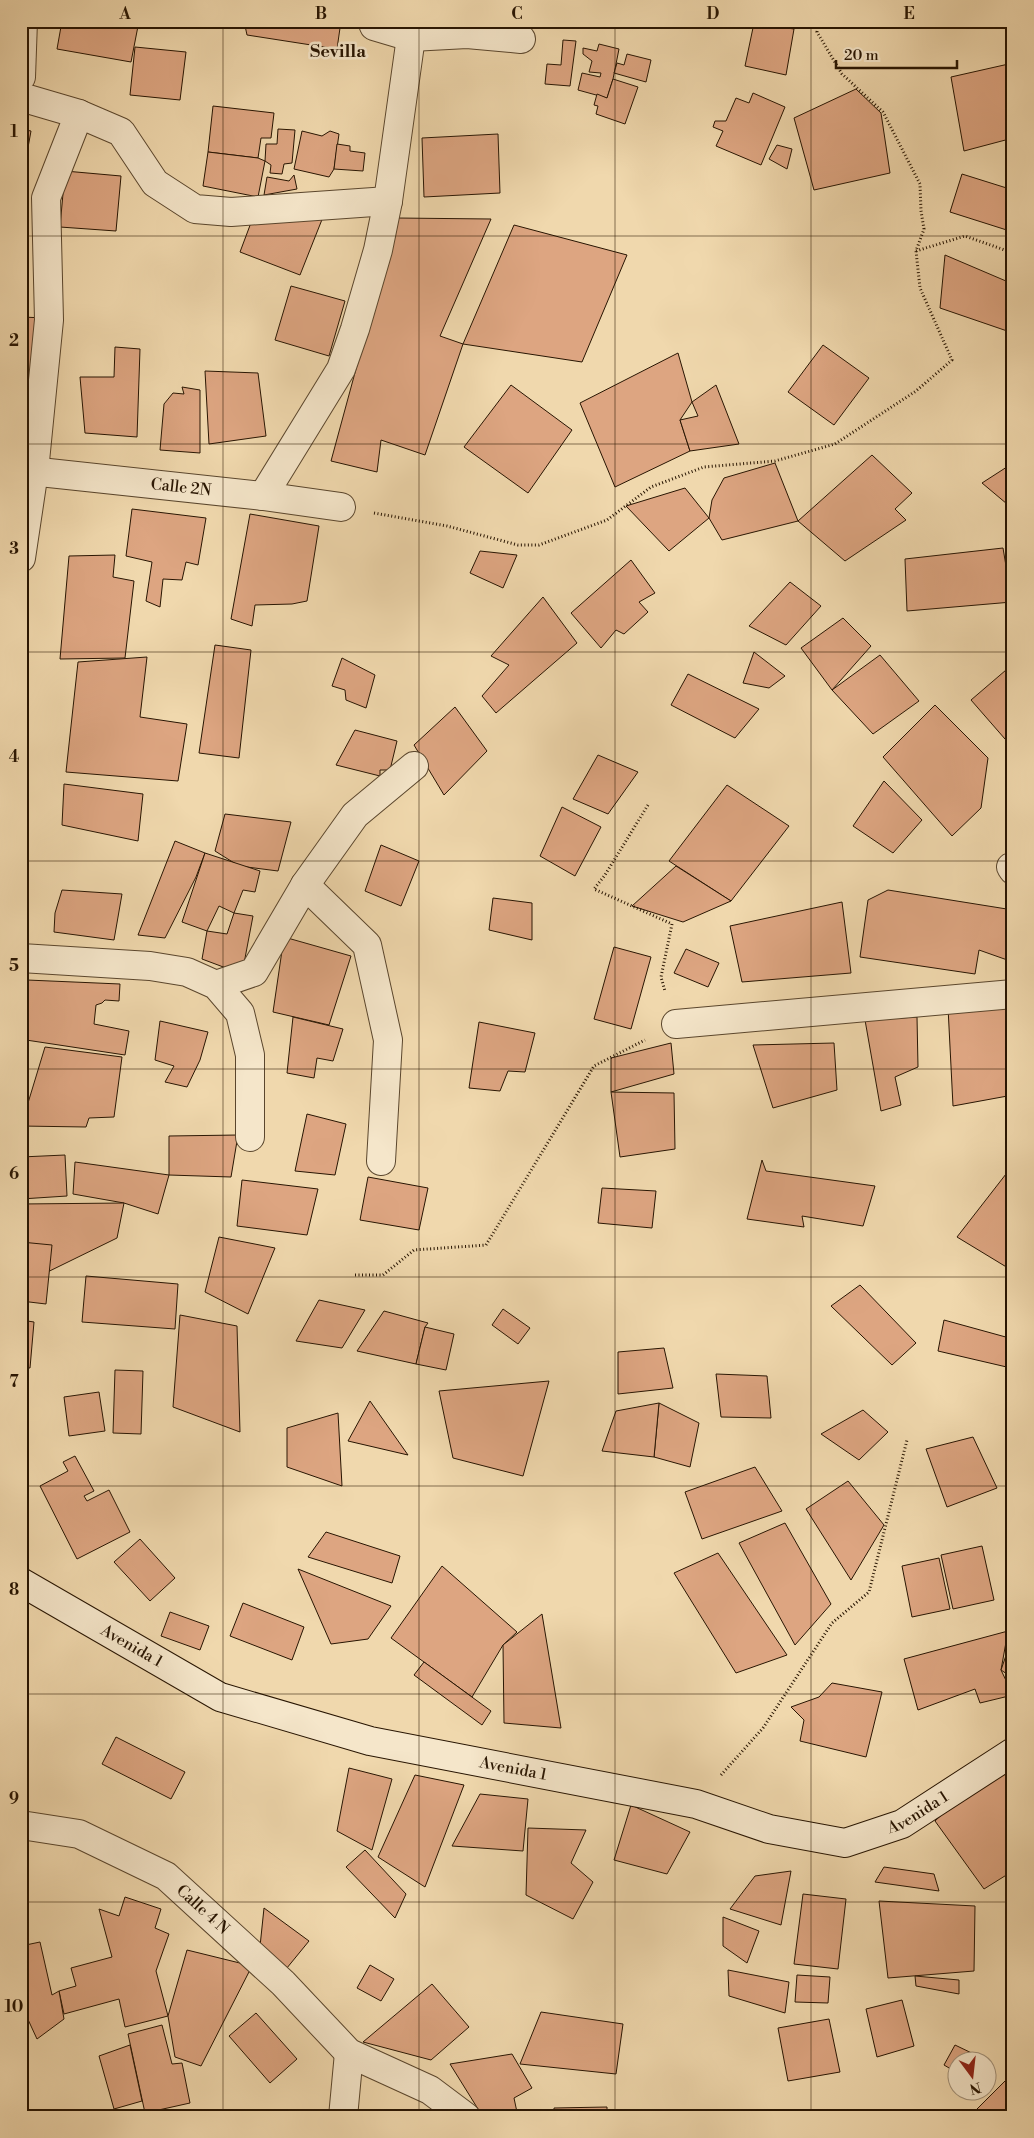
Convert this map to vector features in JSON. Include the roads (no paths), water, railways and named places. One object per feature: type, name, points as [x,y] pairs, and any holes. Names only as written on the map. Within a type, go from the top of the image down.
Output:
[{"type":"street","points":[[21,77],[23,21]]},
{"type":"street","points":[[372,21],[374,26],[410,37],[467,34],[521,39]]},
{"type":"street","points":[[263,496],[341,369],[356,328],[378,250],[388,202],[410,37]]},
{"type":"street","points":[[21,98],[79,114],[121,132],[155,183],[195,209],[231,212],[388,202]]},
{"type":"street","points":[[21,558],[28,471],[48,320],[46,198],[79,114]]},
{"type":"street","name":"Calle 2N","points":[[28,471],[263,496],[341,507]]},
{"type":"street","points":[[216,985],[254,972],[305,885],[354,815],[414,766]]},
{"type":"street","points":[[305,885],[367,945],[388,1040],[381,1161]]},
{"type":"street","points":[[21,958],[150,966],[187,972],[216,985],[240,1012],[250,1055],[250,1137]]},
{"type":"street","points":[[676,1024],[1013,994]]},
{"type":"street","name":"Avenida 1","points":[[21,1582],[220,1697],[370,1741],[696,1804],[769,1829],[845,1843],[902,1824],[1013,1752]]},
{"type":"street","name":"Calle 4 N","points":[[21,1825],[79,1834],[166,1876],[283,1983],[349,2053]]},
{"type":"street","points":[[343,2117],[349,2053],[430,2090],[466,2117]]},
{"type":"district","name":"Sevilla","points":[[338,51]]}]
